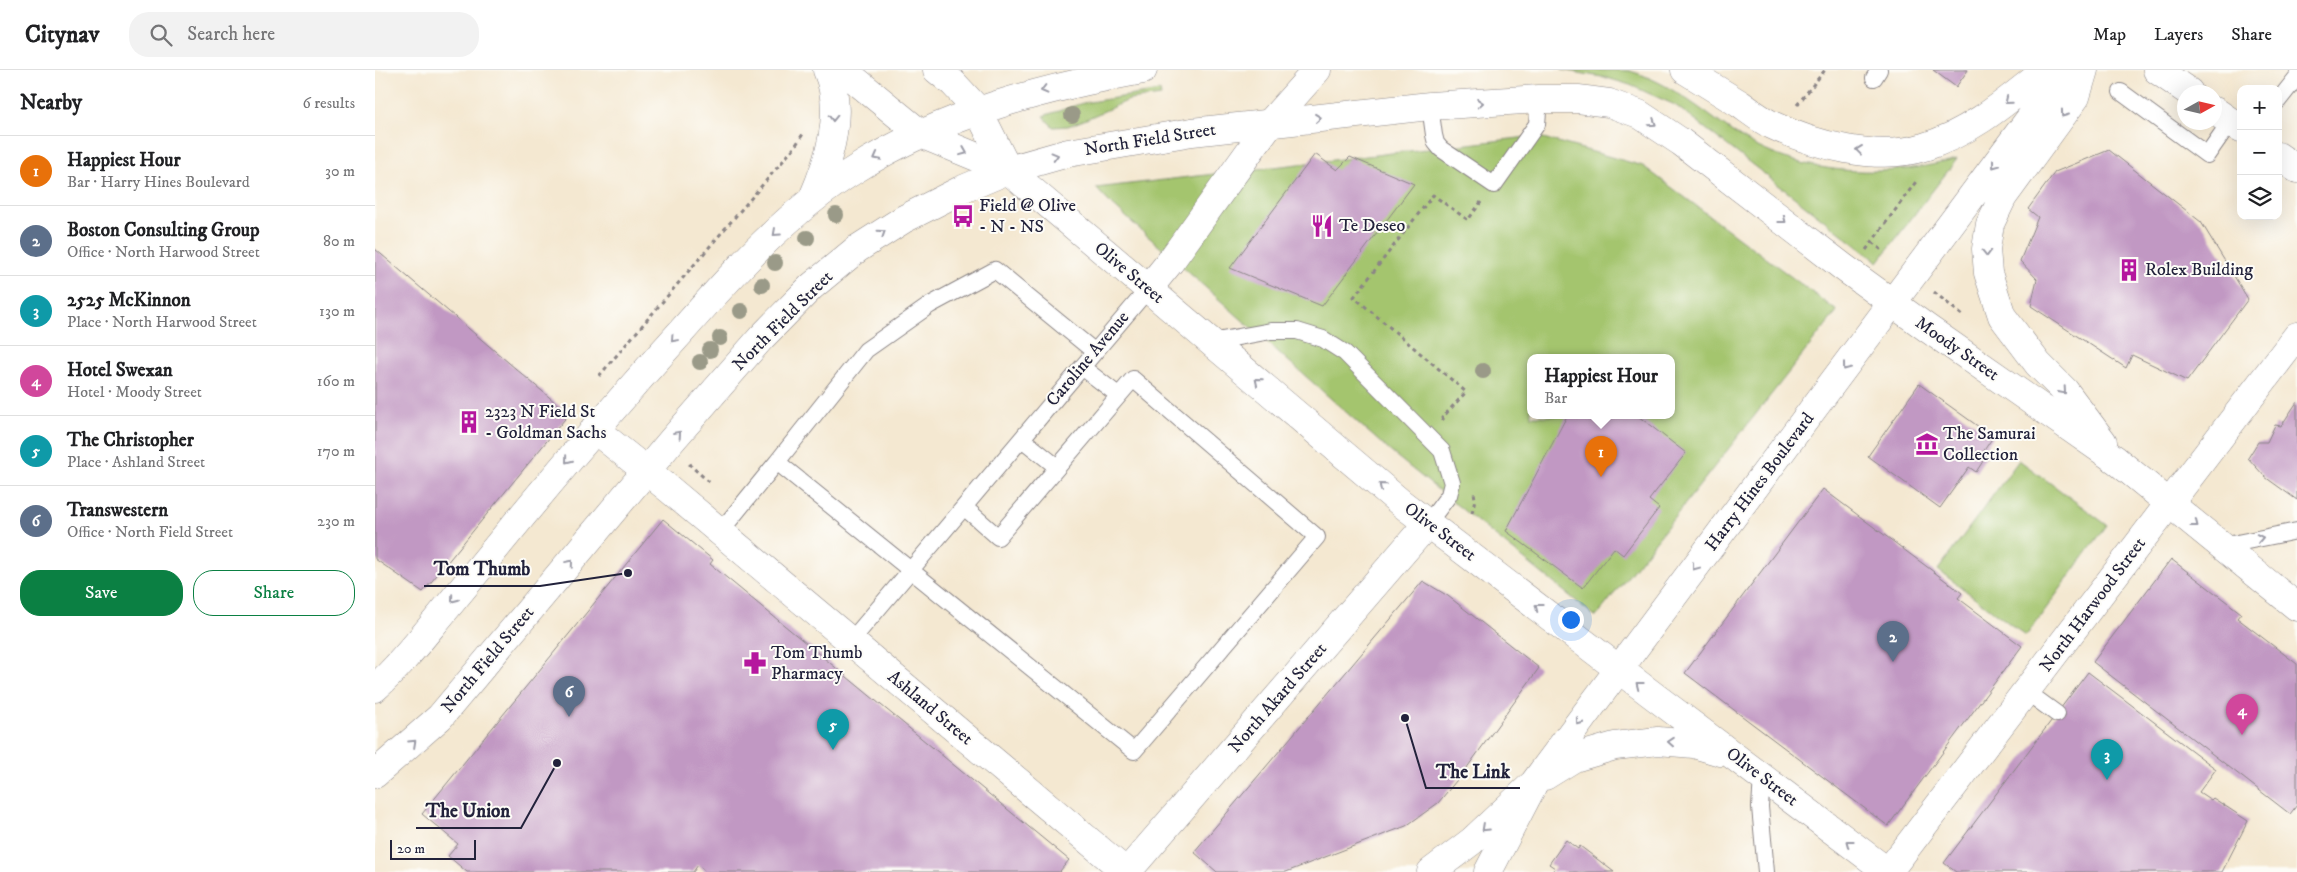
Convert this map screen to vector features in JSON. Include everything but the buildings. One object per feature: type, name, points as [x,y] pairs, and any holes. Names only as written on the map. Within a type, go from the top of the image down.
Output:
[{"type":"main road","points":[[812,200],[824,171],[834,119],[830,77],[827,70]]},
{"type":"main road","name":"Olive Street","points":[[843,70],[921,134],[1008,170],[1401,503],[1888,872]]},
{"type":"main road","name":"Olive Street","points":[[937,70],[953,83],[978,110],[1008,170]]},
{"type":"main road","points":[[375,688],[411,651],[595,429],[706,303],[763,244],[812,200],[856,168],[921,134],[978,110],[1031,93],[1083,80],[1143,70]]},
{"type":"main road","name":"Caroline Avenue","points":[[1148,289],[1170,262],[1270,123],[1317,70]]},
{"type":"main road","points":[[1685,70],[1770,124],[1802,138],[1839,148],[1885,153],[1923,148],[1957,133],[1995,111],[2046,70]]},
{"type":"main road","name":"Harry Hines Boulevard","points":[[1431,872],[1472,841],[1534,783],[2066,70]]},
{"type":"main road","points":[[2084,70],[2076,98],[2003,197],[1990,224],[1987,257],[1994,297],[2002,316],[2038,364],[2065,391],[2116,460]]},
{"type":"main road","points":[[2157,70],[2179,85]]},
{"type":"main road","name":"North Field Street","points":[[375,774],[440,718],[761,338],[817,282],[857,249],[904,219],[961,190],[1008,170],[1068,152],[1103,146],[1192,132],[1430,106],[1539,99],[1579,99],[1609,103]]},
{"type":"main road","name":"Moody Street","points":[[1609,103],[1639,114],[1681,142],[1893,304],[2116,460],[2297,607]]},
{"type":"main road","points":[[2282,159],[2297,169]]},
{"type":"main road","name":"North Harwood Street","points":[[1888,872],[2297,336]]},
{"type":"main road","name":"Ashland Street","points":[[595,429],[1126,872]]},
{"type":"main road","name":"North Akard Street","points":[[1126,872],[1428,522]]},
{"type":"main road","points":[[2230,552],[2269,566],[2297,582]]},
{"type":"main road","points":[[1489,872],[1534,783],[1574,758],[1615,746],[1658,741],[1694,744],[1735,756]]},
{"type":"lane","points":[[2282,96],[2297,77]]},
{"type":"lane","points":[[2121,92],[2207,155],[2229,121]]},
{"type":"lane","points":[[1430,106],[1436,143],[1441,149],[1494,184],[1537,124],[1539,99]]},
{"type":"lane","points":[[720,532],[866,350],[930,305],[995,270],[1095,352]]},
{"type":"lane","name":"Caroline Avenue","points":[[850,642],[1148,289]]},
{"type":"lane","points":[[1211,342],[1271,331],[1297,331],[1323,339],[1345,353],[1442,452],[1452,483],[1449,495],[1428,522]]},
{"type":"lane","points":[[1082,367],[1118,395]]},
{"type":"lane","points":[[777,462],[1134,751],[1317,537],[1133,379],[998,537],[964,507]]},
{"type":"lane","points":[[1022,439],[1057,467]]},
{"type":"lane","points":[[2230,552],[2297,531]]},
{"type":"lane","points":[[2027,692],[2057,714]]},
{"type":"lane","points":[[1762,777],[1760,807],[1766,872]]},
{"type":"path","points":[[1797,105],[1825,70]]},
{"type":"path","points":[[599,376],[794,148],[804,132]]},
{"type":"path","points":[[1864,253],[1921,175]]},
{"type":"path","points":[[1448,426],[1442,418],[1466,392],[1354,297],[1433,195],[1468,220],[1494,184]]},
{"type":"path","points":[[1872,242],[1884,252]]},
{"type":"path","points":[[1933,291],[1947,301]]},
{"type":"path","points":[[696,458],[691,465],[738,509]]},
{"type":"path","points":[[1472,513],[1475,499],[1474,490]]},
{"type":"green space","points":[[1562,70],[1630,71],[1644,76],[1671,89],[1759,148],[1814,166],[1843,170],[1901,170],[1957,159],[1878,262],[1675,105],[1630,85],[1607,78]]},
{"type":"green space","points":[[1160,91],[1161,96],[1129,100],[1068,126],[1053,127],[1043,116],[1083,103]]},
{"type":"green space","points":[[1536,136],[1643,166],[1837,311],[1596,617],[1391,452],[1107,200],[1096,188]]},
{"type":"green space","points":[[2019,460],[2107,525],[2026,636],[1938,570]]},
{"type":"place","name":"Field @ Olive - N - NS","points":[[963,216]]},
{"type":"place","name":"Te Deseo","points":[[1322,226]]},
{"type":"place","name":"Rolex Building","points":[[2129,270]]},
{"type":"place","name":"2323 N Field St - Goldman Sachs","points":[[469,422]]},
{"type":"place","name":"The Samurai Collection","points":[[1927,444]]},
{"type":"place","name":"Happiest Hour","points":[[1601,477]]},
{"type":"place","name":"Tom Thumb","points":[[628,573]]},
{"type":"place","name":"Boston Consulting Group","points":[[1893,662]]},
{"type":"place","name":"Tom Thumb Pharmacy","points":[[755,663]]},
{"type":"place","name":"Transwestern","points":[[569,717]]},
{"type":"place","name":"The Link","points":[[1405,718]]},
{"type":"place","name":"Hotel Swexan","points":[[2242,735]]},
{"type":"place","name":"The Christopher","points":[[833,750]]},
{"type":"place","name":"The Union","points":[[557,763]]},
{"type":"place","name":"2525 McKinnon","points":[[2107,780]]}]
